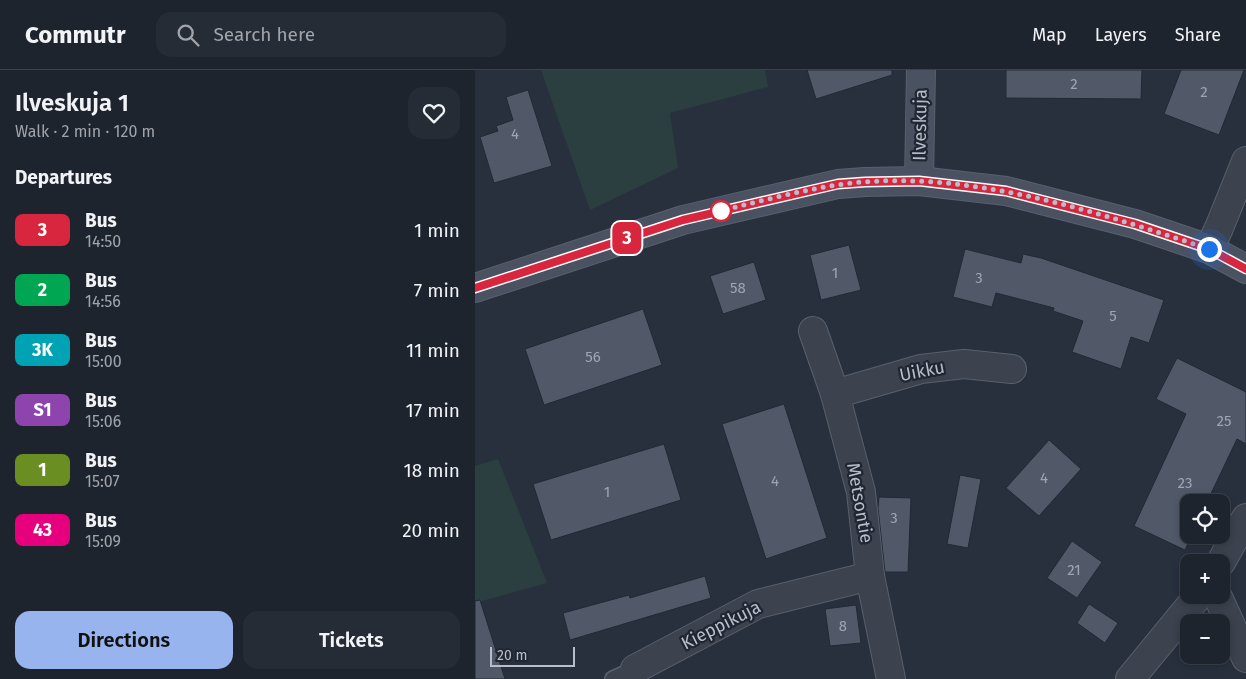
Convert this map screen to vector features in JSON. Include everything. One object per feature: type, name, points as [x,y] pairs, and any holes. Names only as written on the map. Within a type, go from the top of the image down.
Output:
[{"type":"main road","name":"Ilveskuja","points":[[919,181],[921,70]]},
{"type":"main road","points":[[475,288],[674,223],[838,184],[865,182],[919,181],[1006,191],[1123,220],[1209,249],[1246,269]]},
{"type":"street","points":[[1209,249],[1246,161]]},
{"type":"street","name":"Metsontie","points":[[813,331],[835,394],[861,492],[870,576],[891,679]]},
{"type":"street","name":"Uikku","points":[[835,394],[921,369],[964,364],[1012,369]]},
{"type":"street","points":[[1226,554],[1246,518]]},
{"type":"street","name":"Kieppikuja","points":[[624,674],[758,604],[870,576]]},
{"type":"street","points":[[1130,679],[1192,604]]},
{"type":"street","points":[[1221,604],[1246,658]]},
{"type":"shaded area","points":[[541,70],[765,70],[768,87],[670,113],[678,168],[590,210]]},
{"type":"shaded area","points":[[498,459],[547,583],[475,603],[475,466]]},
{"type":"building","points":[[807,70],[892,70],[892,75],[816,99]]},
{"type":"building","points":[[1006,70],[1142,70],[1141,99],[1006,98]]},
{"type":"building","points":[[1181,70],[1244,70],[1219,135],[1164,114]]},
{"type":"building","points":[[528,90],[552,166],[494,183],[480,137],[498,131],[496,126],[513,120],[506,97]]},
{"type":"building","points":[[849,245],[861,290],[821,300],[810,255]]},
{"type":"building","points":[[965,249],[1021,263],[1023,254],[1041,258],[1164,300],[1149,343],[1131,337],[1121,369],[1072,352],[1083,321],[1053,311],[1054,308],[996,293],[992,307],[953,297]]},
{"type":"building","points":[[754,262],[766,300],[723,314],[710,276]]},
{"type":"building","points":[[643,309],[662,365],[544,405],[525,349]]},
{"type":"building","points":[[1177,358],[1246,392],[1246,444],[1237,439],[1211,494],[1180,494],[1180,544],[1188,544],[1185,550],[1134,526],[1186,414],[1156,399]]},
{"type":"building","points":[[784,404],[827,538],[766,559],[722,424]]},
{"type":"building","points":[[1049,440],[1081,469],[1039,516],[1006,488]]},
{"type":"building","points":[[664,444],[681,500],[551,540],[533,484]]},
{"type":"building","points":[[960,475],[981,479],[968,548],[947,544]]},
{"type":"building","points":[[879,497],[911,498],[908,572],[885,572],[878,508]]},
{"type":"building","points":[[1072,541],[1102,562],[1077,598],[1047,578]]},
{"type":"building","points":[[705,576],[711,598],[570,640],[563,613],[629,595],[630,598]]},
{"type":"building","points":[[480,600],[505,679],[475,679],[475,601]]},
{"type":"building","points":[[1089,604],[1118,623],[1105,643],[1077,623]]},
{"type":"building","points":[[856,605],[861,643],[830,646],[825,609]]},
{"type":"bus line","name":"3","points":[[475,288],[683,220],[838,184],[865,182],[919,181],[1006,191],[1123,220],[1209,249],[1246,269]]},
{"type":"route","points":[[721,211],[715,212],[838,184],[919,181],[1006,191],[1123,220],[1209,249]]}]
